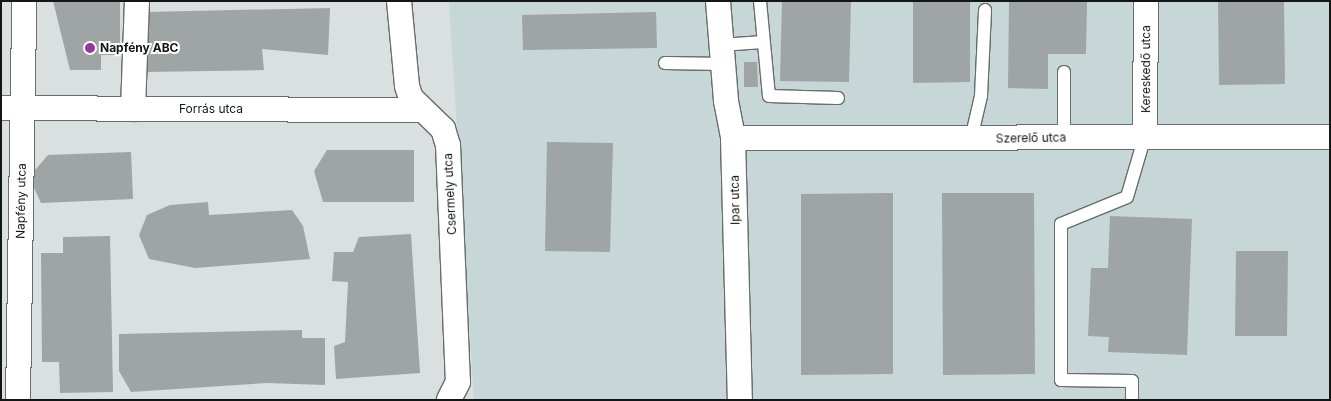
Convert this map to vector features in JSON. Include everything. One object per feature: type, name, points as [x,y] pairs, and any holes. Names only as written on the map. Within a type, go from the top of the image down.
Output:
[{"type":"street","name":"Napfény utca","points":[[18,400],[12,108],[24,1]]},
{"type":"street","points":[[134,109],[137,1]]},
{"type":"street","name":"Csermely utca","points":[[399,1],[407,86],[411,98],[443,129],[448,145],[458,382],[449,400]]},
{"type":"street","name":"Ipar utca","points":[[718,1],[722,54],[733,138],[740,400]]},
{"type":"street","name":"Kereskedő utca","points":[[1146,1],[1146,136]]},
{"type":"street","name":"Forrás utca","points":[[12,108],[422,110]]},
{"type":"street","name":"Szerelő utca","points":[[733,138],[1330,137]]},
{"type":"lane","points":[[760,1],[769,96],[838,98]]},
{"type":"lane","points":[[971,139],[980,96],[985,10]]},
{"type":"lane","points":[[665,63],[722,54],[763,42]]},
{"type":"lane","points":[[1064,72],[1064,138]]},
{"type":"lane","points":[[1132,400],[1132,381],[1061,380],[1061,224],[1127,197],[1146,136]]},
{"type":"shaded area","points":[[449,1],[1330,1],[1330,400],[474,400]]},
{"type":"building","points":[[53,1],[120,1],[120,55],[101,55],[101,70],[70,70]]},
{"type":"building","points":[[782,1],[851,1],[849,82],[780,81]]},
{"type":"building","points":[[913,1],[970,1],[970,82],[913,83]]},
{"type":"building","points":[[1009,1],[1087,1],[1086,54],[1048,54],[1048,89],[1008,88]]},
{"type":"building","points":[[1218,1],[1284,1],[1285,84],[1219,85]]},
{"type":"building","points":[[330,8],[328,55],[262,49],[264,70],[146,72],[146,12]]},
{"type":"building","points":[[656,12],[657,48],[523,50],[522,15]]},
{"type":"building","points":[[744,62],[757,62],[758,87],[744,87]]},
{"type":"building","points":[[547,142],[613,143],[610,252],[545,251]]},
{"type":"building","points":[[327,150],[414,150],[414,202],[323,202],[314,171]]},
{"type":"building","points":[[131,152],[133,199],[41,203],[29,177],[48,155]]},
{"type":"building","points":[[893,193],[893,374],[801,375],[801,194]]},
{"type":"building","points":[[942,193],[1034,193],[1035,374],[943,375]]},
{"type":"building","points":[[208,202],[209,215],[292,210],[303,226],[310,259],[195,268],[149,259],[139,235],[147,215],[170,205]]},
{"type":"building","points":[[1110,216],[1192,219],[1187,355],[1108,352],[1109,337],[1088,336],[1091,268],[1108,268]]},
{"type":"building","points":[[411,234],[420,373],[336,379],[334,346],[345,342],[348,282],[332,281],[334,252],[353,252],[359,237]]},
{"type":"building","points":[[110,236],[113,392],[60,393],[59,362],[42,362],[41,253],[63,253],[63,237]]},
{"type":"building","points":[[1236,251],[1288,251],[1287,336],[1235,336]]},
{"type":"building","points":[[302,330],[302,338],[325,338],[325,385],[267,383],[131,392],[119,371],[119,334]]},
{"type":"place","name":"Napfény ABC","points":[[90,48]]}]
